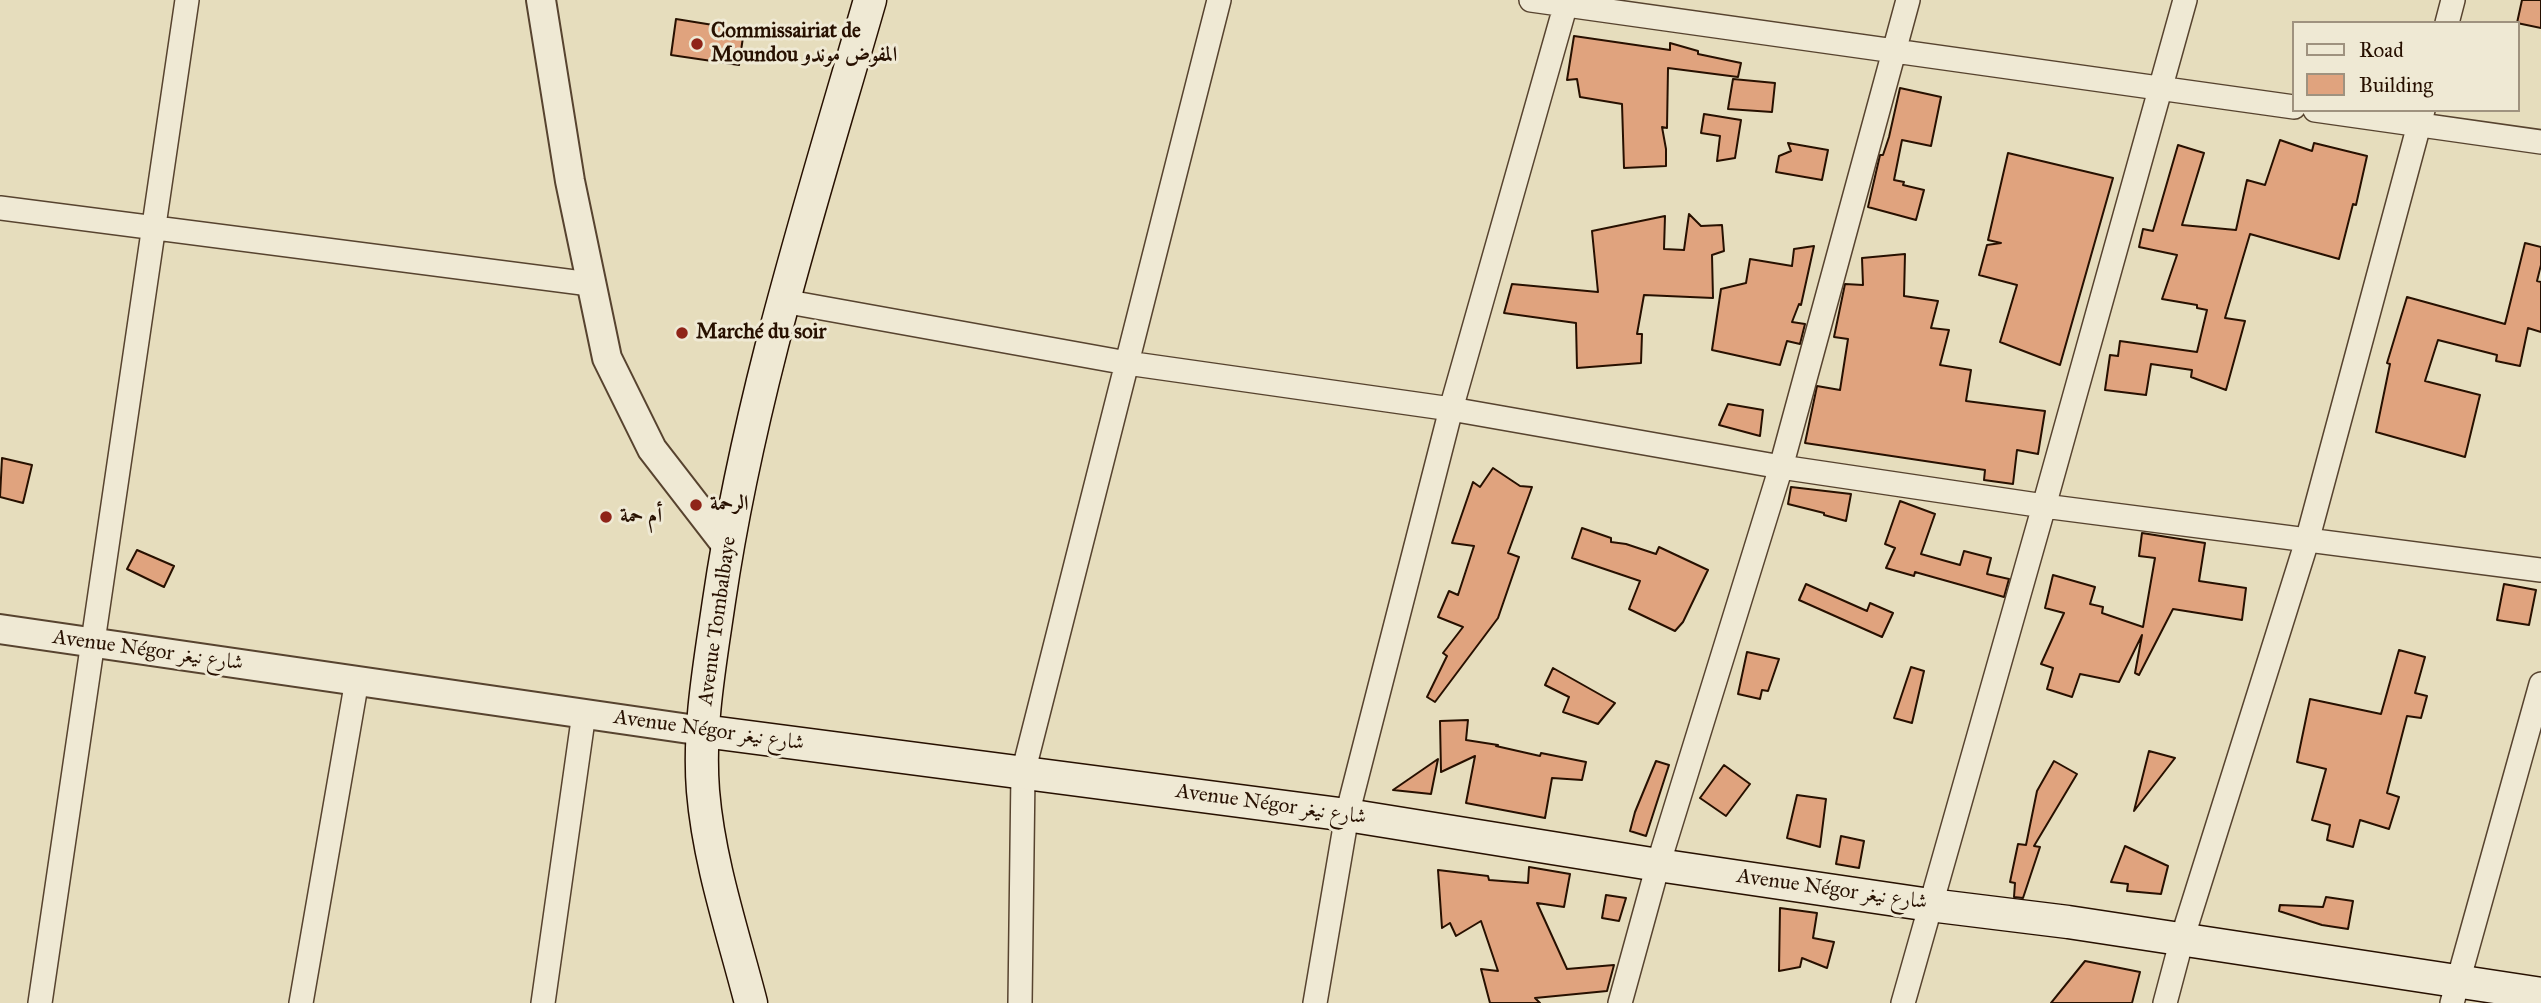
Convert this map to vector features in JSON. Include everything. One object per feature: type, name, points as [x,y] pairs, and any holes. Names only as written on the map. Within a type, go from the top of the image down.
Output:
[{"type":"main road","name":"Avenue Tombalbaye","points":[[751,1003],[710,843],[703,789],[703,731],[712,646],[727,546],[783,301],[870,0]]},
{"type":"main road","name":"Avenue Négor شارع نيغر","points":[[703,731],[1347,815],[1658,865],[2182,939],[2455,992],[2541,994]]},
{"type":"street","points":[[40,1003],[187,0]]},
{"type":"street","points":[[541,0],[570,181],[607,358],[652,449],[727,546]]},
{"type":"street","points":[[1020,1003],[1023,773],[1219,0]]},
{"type":"street","points":[[1531,0],[1566,2],[1893,52],[2292,107]]},
{"type":"street","points":[[1620,1003],[1658,865],[1781,467],[1908,0]]},
{"type":"street","points":[[1903,1003],[2185,0]]},
{"type":"street","points":[[2448,21],[2454,0]]},
{"type":"street","points":[[1315,1003],[1347,815],[1451,409],[1566,2]]},
{"type":"street","points":[[2342,112],[2421,118],[2541,142]]},
{"type":"street","points":[[2165,1003],[2182,939],[2307,541],[2421,118]]},
{"type":"street","points":[[0,208],[590,284]]},
{"type":"street","points":[[783,301],[1127,363],[1451,409],[1781,467],[2044,506],[2541,570]]},
{"type":"street","name":"Avenue Négor شارع نيغر","points":[[0,629],[703,731]]},
{"type":"street","points":[[301,1003],[357,680]]},
{"type":"street","points":[[2455,992],[2541,684]]},
{"type":"street","points":[[543,1003],[584,713]]},
{"type":"building","points":[[2522,0],[2541,0],[2541,28],[2517,21]]},
{"type":"building","points":[[676,19],[744,30],[739,65],[671,55]]},
{"type":"building","points":[[1574,36],[1670,50],[1670,43],[1698,51],[1698,54],[1741,63],[1738,77],[1668,68],[1667,128],[1662,127],[1666,166],[1624,168],[1622,104],[1580,97],[1577,79],[1567,80]]},
{"type":"building","points":[[1733,79],[1775,83],[1772,112],[1728,109]]},
{"type":"building","points":[[1900,88],[1941,97],[1931,146],[1902,140],[1894,180],[1924,190],[1916,220],[1868,207],[1880,155],[1883,155],[1889,137]]},
{"type":"building","points":[[1704,114],[1741,120],[1735,158],[1717,161],[1720,136],[1701,133]]},
{"type":"building","points":[[2280,140],[2312,151],[2314,143],[2367,156],[2356,205],[2353,204],[2339,259],[2250,234],[2225,318],[2245,321],[2226,390],[2191,377],[2192,370],[2151,364],[2146,395],[2105,390],[2110,355],[2118,356],[2120,341],[2197,352],[2207,310],[2197,308],[2197,305],[2162,299],[2177,255],[2139,247],[2143,229],[2153,231],[2178,145],[2204,153],[2182,225],[2236,230],[2247,180],[2265,185]]},
{"type":"building","points":[[1788,143],[1828,150],[1822,180],[1776,172],[1779,156],[1791,151]]},
{"type":"building","points":[[2008,153],[2113,178],[2060,365],[2000,342],[2017,285],[1979,275],[1987,245],[2001,243],[1988,240]]},
{"type":"building","points":[[1689,214],[1701,226],[1722,225],[1724,251],[1712,255],[1713,298],[1644,295],[1637,334],[1642,334],[1641,363],[1577,368],[1576,323],[1504,313],[1512,284],[1598,292],[1592,231],[1665,216],[1664,249],[1684,250]]},
{"type":"building","points":[[2525,243],[2541,247],[2541,265],[2537,281],[2541,282],[2541,332],[2528,328],[2520,366],[2496,361],[2497,355],[2438,340],[2425,381],[2480,395],[2465,457],[2376,432],[2390,364],[2387,363],[2407,297],[2505,324]]},
{"type":"building","points":[[1814,246],[1801,305],[1799,304],[1792,322],[1805,324],[1800,344],[1787,341],[1780,365],[1712,350],[1721,289],[1746,283],[1750,259],[1792,266],[1794,249]]},
{"type":"building","points":[[1905,254],[1904,296],[1938,301],[1931,328],[1949,330],[1940,365],[1971,370],[1966,401],[2045,411],[2038,454],[2017,450],[2013,484],[1984,480],[1985,470],[1805,443],[1817,386],[1840,390],[1848,339],[1834,337],[1845,284],[1863,285],[1862,258]]},
{"type":"building","points":[[1728,404],[1763,410],[1760,436],[1719,425]]},
{"type":"building","points":[[2,458],[32,465],[23,503],[0,497]]},
{"type":"building","points":[[1493,468],[1520,486],[1532,487],[1508,553],[1519,557],[1498,618],[1435,702],[1427,697],[1447,656],[1443,653],[1463,627],[1438,617],[1449,591],[1458,595],[1474,546],[1452,543],[1473,482],[1480,487]]},
{"type":"building","points":[[1791,487],[1851,494],[1846,521],[1788,504]]},
{"type":"building","points":[[1900,501],[1935,514],[1921,554],[1960,565],[1964,551],[1991,558],[1987,574],[2009,579],[2004,597],[1915,572],[1914,576],[1886,568],[1895,548],[1885,544]]},
{"type":"building","points":[[1582,528],[1611,538],[1611,542],[1656,554],[1659,547],[1708,570],[1683,622],[1675,631],[1629,609],[1640,581],[1572,558]]},
{"type":"building","points":[[2142,533],[2205,543],[2199,581],[2246,588],[2242,620],[2173,609],[2139,675],[2135,673],[2142,635],[2119,682],[2080,674],[2072,697],[2047,689],[2053,668],[2041,664],[2064,613],[2045,608],[2053,575],[2095,587],[2090,604],[2103,607],[2102,613],[2143,627],[2155,558],[2139,556]]},
{"type":"building","points":[[137,550],[174,566],[164,587],[127,569]]},
{"type":"building","points":[[1806,584],[1867,611],[1870,603],[1893,613],[1882,637],[1799,600]]},
{"type":"building","points":[[2504,584],[2536,590],[2529,625],[2497,620]]},
{"type":"building","points":[[2399,650],[2425,657],[2415,693],[2427,696],[2421,718],[2407,716],[2387,793],[2399,797],[2389,829],[2360,820],[2353,847],[2327,840],[2330,825],[2312,820],[2326,769],[2297,762],[2310,699],[2381,714]]},
{"type":"building","points":[[1747,652],[1779,659],[1768,691],[1762,690],[1760,699],[1738,694]]},
{"type":"building","points":[[1911,667],[1924,671],[1912,723],[1894,718]]},
{"type":"building","points":[[1553,668],[1615,703],[1598,724],[1563,712],[1569,697],[1545,685]]},
{"type":"building","points":[[1468,720],[1466,740],[1540,756],[1541,753],[1586,762],[1582,780],[1552,778],[1545,818],[1466,803],[1475,756],[1441,772],[1440,721]]},
{"type":"building","points":[[2149,751],[2175,758],[2134,811]]},
{"type":"building","points":[[1438,759],[1431,794],[1393,790]]},
{"type":"building","points":[[1656,761],[1669,765],[1646,836],[1630,831]]},
{"type":"building","points":[[2054,761],[2077,774],[2034,846],[2040,847],[2023,898],[2014,897],[2015,883],[2010,882],[2018,844],[2026,845],[2037,791]]},
{"type":"building","points":[[1724,765],[1750,784],[1726,816],[1700,798]]},
{"type":"building","points":[[1797,795],[1826,799],[1820,847],[1787,838]]},
{"type":"building","points":[[1841,836],[1864,841],[1859,868],[1836,864]]},
{"type":"building","points":[[2125,846],[2168,866],[2161,894],[2127,891],[2128,884],[2111,882]]},
{"type":"building","points":[[1529,867],[1570,874],[1564,907],[1537,903],[1567,969],[1614,965],[1607,991],[1535,998],[1540,1003],[1490,1003],[1481,969],[1498,971],[1481,921],[1456,936],[1450,923],[1442,928],[1438,870],[1488,876],[1489,880],[1528,883]]},
{"type":"building","points":[[1606,895],[1626,898],[1619,921],[1602,918]]},
{"type":"building","points":[[2326,897],[2353,901],[2348,929],[2322,925],[2279,911],[2280,905],[2323,907]]},
{"type":"building","points":[[1780,908],[1817,913],[1813,938],[1834,942],[1827,968],[1802,958],[1800,967],[1779,971]]},
{"type":"building","points":[[2085,961],[2140,972],[2132,1003],[2051,1003]]},
{"type":"place","name":"Commissairiat de Moundou المفوض موندو","points":[[697,44]]},
{"type":"place","name":"Marché du soir","points":[[682,333]]},
{"type":"place","name":"الرحمة","points":[[696,505]]},
{"type":"place","name":"أم حمة","points":[[606,517]]}]
